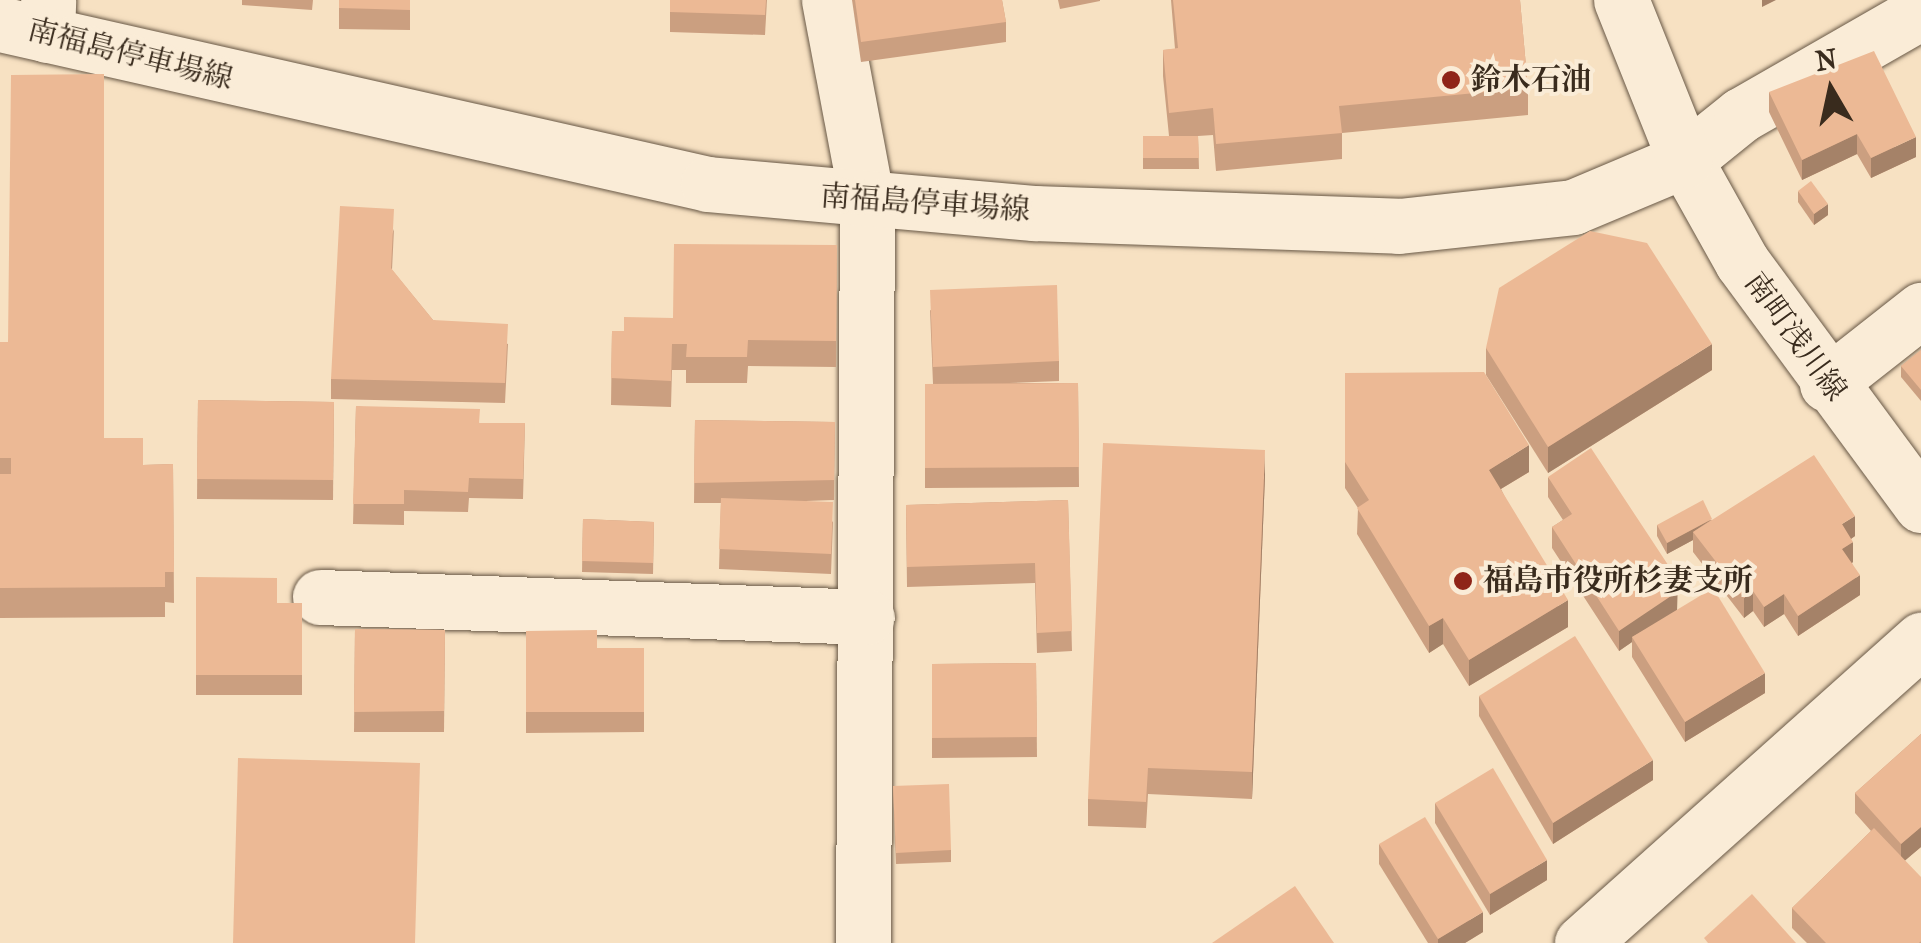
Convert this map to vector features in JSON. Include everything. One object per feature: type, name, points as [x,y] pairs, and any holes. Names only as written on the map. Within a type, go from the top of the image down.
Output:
[{"type":"street","points":[[829,0],[867,202],[863,943]]},
{"type":"street","points":[[1621,0],[1685,160]]},
{"type":"street","name":"南福島停車場線","points":[[32,20],[708,184],[867,202],[1400,226],[1573,208],[1685,160],[1740,116],[1921,12]]},
{"type":"street","name":"南町浅川線","points":[[1685,160],[1742,262],[1827,384],[1921,505]]},
{"type":"street","points":[[1827,384],[1921,310]]},
{"type":"street","points":[[320,597],[867,618]]},
{"type":"street","points":[[1582,943],[1921,640]]},
{"type":"building","points":[[339,0],[410,0],[410,10],[339,8]]},
{"type":"building","points":[[670,0],[766,0],[765,15],[670,12]]},
{"type":"building","points":[[855,0],[1002,0],[1006,22],[861,42]]},
{"type":"building","points":[[1173,0],[1520,0],[1528,88],[1339,106],[1342,133],[1216,144],[1213,108],[1169,113],[1163,50],[1178,48]]},
{"type":"building","points":[[1874,51],[1916,137],[1871,158],[1857,134],[1802,160],[1769,92]]},
{"type":"building","points":[[104,74],[104,438],[143,438],[143,465],[173,464],[174,572],[165,572],[165,587],[0,588],[0,474],[11,474],[11,458],[0,458],[0,342],[8,342],[11,75]]},
{"type":"building","points":[[1143,136],[1198,136],[1199,158],[1143,158]]},
{"type":"building","points":[[1811,181],[1828,204],[1814,214],[1798,191]]},
{"type":"building","points":[[340,206],[394,209],[391,268],[433,320],[508,324],[505,383],[331,379]]},
{"type":"building","points":[[1590,231],[1647,243],[1712,344],[1548,447],[1486,348],[1499,288]]},
{"type":"building","points":[[674,244],[837,245],[836,341],[748,340],[747,357],[686,357],[687,344],[672,344],[671,381],[611,378],[612,331],[624,331],[624,317],[673,318]]},
{"type":"building","points":[[1057,285],[1059,361],[933,367],[930,290]]},
{"type":"building","points":[[1921,350],[1921,390],[1901,366]]},
{"type":"building","name":"福島市役所杉妻支所","points":[[1484,372],[1529,445],[1489,470],[1568,600],[1469,660],[1443,618],[1429,626],[1357,508],[1369,500],[1345,462],[1345,373]]},
{"type":"building","points":[[1078,383],[1079,467],[925,468],[925,384]]},
{"type":"building","points":[[198,400],[334,402],[333,480],[197,479]]},
{"type":"building","points":[[356,406],[480,409],[479,423],[525,423],[523,479],[469,478],[468,492],[404,490],[404,504],[353,504]]},
{"type":"building","points":[[695,420],[835,422],[834,480],[694,483]]},
{"type":"building","points":[[1103,443],[1265,450],[1252,772],[1148,768],[1146,802],[1088,799]]},
{"type":"building","points":[[1591,448],[1678,580],[1677,592],[1619,631],[1552,527],[1572,514],[1548,477]]},
{"type":"building","points":[[1814,455],[1855,516],[1842,524],[1853,542],[1842,549],[1860,575],[1798,616],[1784,594],[1764,607],[1753,591],[1744,598],[1693,532]]},
{"type":"building","points":[[721,498],[833,502],[831,554],[719,549]]},
{"type":"building","points":[[1068,500],[1072,631],[1037,633],[1035,563],[907,567],[906,505]]},
{"type":"building","points":[[1703,500],[1712,519],[1667,543],[1657,525]]},
{"type":"building","points":[[583,519],[654,522],[653,563],[582,561]]},
{"type":"building","points":[[196,577],[277,578],[277,603],[302,603],[302,675],[196,675]]},
{"type":"building","points":[[1713,588],[1765,673],[1685,722],[1632,637]]},
{"type":"building","points":[[355,629],[445,630],[444,711],[354,712]]},
{"type":"building","points":[[597,630],[597,648],[644,648],[644,712],[526,712],[526,631]]},
{"type":"building","points":[[1575,636],[1653,760],[1553,823],[1479,696]]},
{"type":"building","points":[[1036,663],[1037,737],[932,738],[932,664]]},
{"type":"building","points":[[1921,734],[1921,827],[1901,844],[1855,793]]},
{"type":"building","points":[[238,758],[420,763],[415,943],[233,943]]},
{"type":"building","points":[[1493,768],[1547,860],[1490,894],[1435,803]]},
{"type":"building","points":[[949,784],[951,850],[896,853],[893,786]]},
{"type":"building","points":[[1425,817],[1483,912],[1438,939],[1379,844]]},
{"type":"building","points":[[1874,828],[1921,877],[1921,941],[1826,943],[1792,908]]},
{"type":"building","points":[[1295,886],[1334,943],[1212,943]]},
{"type":"building","points":[[1752,894],[1796,943],[1708,943],[1704,938]]},
{"type":"place","name":"鈴木石油","points":[[1451,80]]},
{"type":"place","name":"福島市役所杉妻支所","points":[[1463,581]]}]
